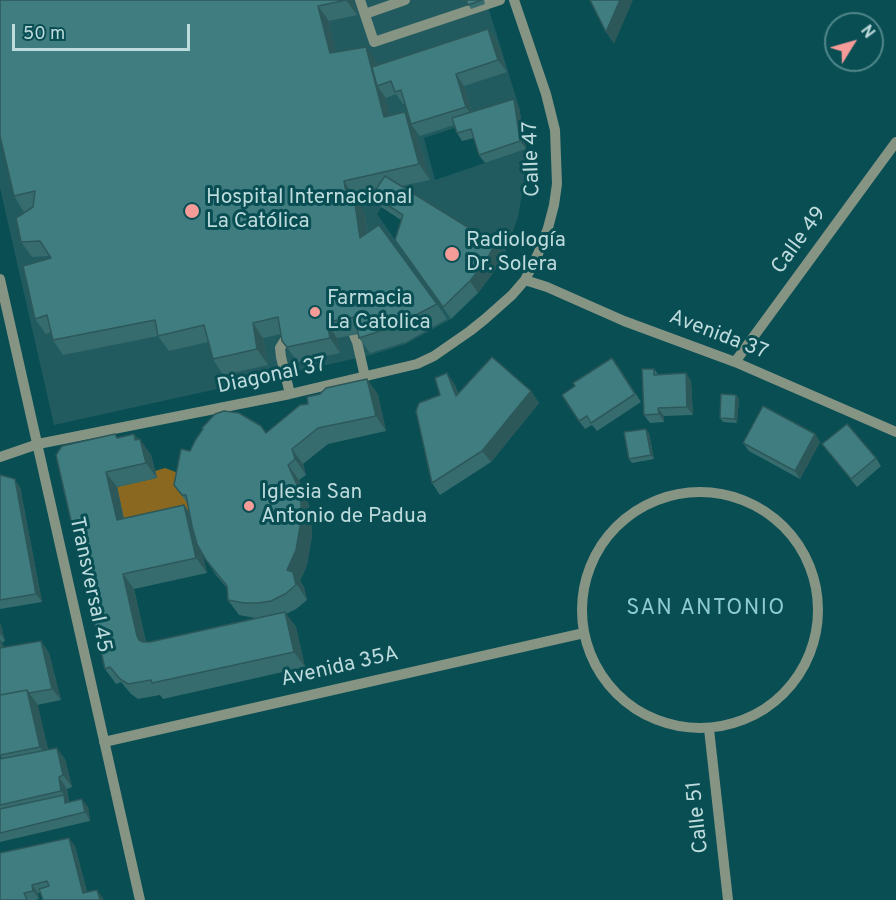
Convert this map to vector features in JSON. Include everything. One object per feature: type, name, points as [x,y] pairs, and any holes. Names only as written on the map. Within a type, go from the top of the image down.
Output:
[{"type":"street","points":[[360,0],[374,42],[500,0]]},
{"type":"street","points":[[365,14],[405,0]]},
{"type":"street","name":"Calle 47","points":[[514,0],[546,94],[555,130],[556,147],[557,184],[554,205],[545,237],[525,280]]},
{"type":"street","name":"Calle 49","points":[[735,362],[896,142]]},
{"type":"street","name":"Transversal 45","points":[[0,279],[140,900]]},
{"type":"street","name":"Avenida 37","points":[[525,280],[547,287],[624,321],[735,362],[896,432]]},
{"type":"street","name":"Diagonal 37","points":[[0,457],[38,444],[290,394],[417,364],[434,356],[470,331],[512,295],[525,280]]},
{"type":"street","points":[[354,335],[365,377]]},
{"type":"street","points":[[290,339],[285,340],[280,348],[290,394]]},
{"type":"street","points":[[683,492],[721,493],[758,506],[788,530],[809,562],[818,600],[815,639],[800,674],[775,702],[741,721],[708,729],[671,724],[640,712],[615,691],[602,673],[584,633],[583,595],[593,558],[615,526],[646,503],[683,492]]},
{"type":"street","name":"Avenida 35A","points":[[104,742],[584,633]]},
{"type":"street","name":"Calle 51","points":[[708,729],[728,900]]},
{"type":"shaded area","name":"Hospital Internacional La Católica","points":[[0,0],[486,0],[519,107],[424,138],[435,180],[526,149],[524,183],[518,217],[504,256],[394,188],[377,214],[451,319],[406,344],[371,355],[54,425],[0,188]]},
{"type":"shaded area","points":[[165,468],[189,477],[195,520],[127,535],[117,487],[156,478],[155,471]]},
{"type":"building","name":"Hospital Internacional La Católica","points":[[0,0],[346,0],[318,6],[330,53],[366,47],[384,117],[405,112],[419,164],[344,181],[347,198],[354,197],[360,238],[379,225],[437,304],[395,326],[359,338],[355,317],[327,322],[330,338],[287,347],[282,341],[278,317],[253,323],[257,349],[213,359],[204,325],[158,336],[155,320],[53,340],[47,315],[35,319],[23,266],[51,258],[40,241],[21,242],[16,218],[33,207],[35,191],[14,196],[0,136]]},
{"type":"building","points":[[466,0],[482,0],[468,5]]},
{"type":"building","points":[[590,0],[620,0],[606,32]]},
{"type":"building","points":[[488,29],[498,60],[456,74],[466,107],[411,124],[401,90],[395,92],[391,81],[377,86],[372,67]]},
{"type":"building","points":[[514,99],[520,141],[479,155],[471,129],[457,133],[452,118]]},
{"type":"building","name":"Radiología Dr. Solera","points":[[385,176],[495,244],[470,281],[443,307],[395,240],[403,215],[372,195]]},
{"type":"building","points":[[492,357],[531,391],[482,451],[432,483],[416,411],[419,403],[440,395],[435,378],[447,373],[456,396]]},
{"type":"building","points":[[612,358],[635,394],[591,423],[587,416],[579,421],[562,395],[575,386],[573,383]]},
{"type":"building","points":[[642,369],[654,369],[654,375],[686,373],[687,407],[658,408],[659,414],[644,415]]},
{"type":"building","name":"Iglesia San Antonio de Padua","points":[[367,379],[376,416],[318,428],[292,449],[295,459],[288,465],[298,487],[301,521],[296,550],[287,570],[293,572],[296,585],[271,601],[244,603],[228,600],[227,586],[206,560],[197,544],[186,495],[182,495],[174,485],[181,449],[190,451],[202,428],[215,414],[224,411],[239,413],[261,426],[266,433],[300,405],[308,404],[307,397],[320,394],[326,388]]},
{"type":"building","points":[[721,394],[736,395],[735,419],[720,418]]},
{"type":"building","points":[[763,406],[815,434],[795,471],[743,443]]},
{"type":"building","points":[[847,424],[876,458],[851,479],[822,444]]},
{"type":"building","points":[[646,429],[651,455],[629,459],[624,432]]},
{"type":"building","points":[[115,434],[117,438],[134,434],[135,440],[140,439],[146,463],[106,472],[117,520],[184,505],[196,558],[123,574],[139,640],[150,642],[285,612],[294,652],[152,683],[151,680],[128,684],[120,679],[110,667],[105,669],[56,455],[62,446]]},
{"type":"building","points":[[0,475],[15,479],[36,594],[0,600]]},
{"type":"building","points":[[41,641],[52,689],[29,693],[27,690],[0,695],[0,648]]},
{"type":"building","points":[[27,690],[40,747],[0,755],[0,695]]},
{"type":"building","points":[[57,748],[63,775],[59,777],[61,791],[0,805],[0,759]]},
{"type":"building","points":[[64,795],[65,803],[82,799],[85,812],[0,833],[0,809]]},
{"type":"building","points":[[69,838],[83,893],[97,890],[100,900],[43,900],[39,889],[49,886],[47,881],[32,885],[33,891],[24,893],[27,900],[0,900],[0,853]]},
{"type":"place","name":"Hospital Internacional La Católica","points":[[192,211]]},
{"type":"place","name":"Radiología Dr. Solera","points":[[452,254]]},
{"type":"place","name":"Farmacia La Catolica","points":[[315,312]]},
{"type":"place","name":"Iglesia San Antonio de Padua","points":[[249,506]]},
{"type":"district","name":"SAN ANTONIO","points":[[706,610]]}]
